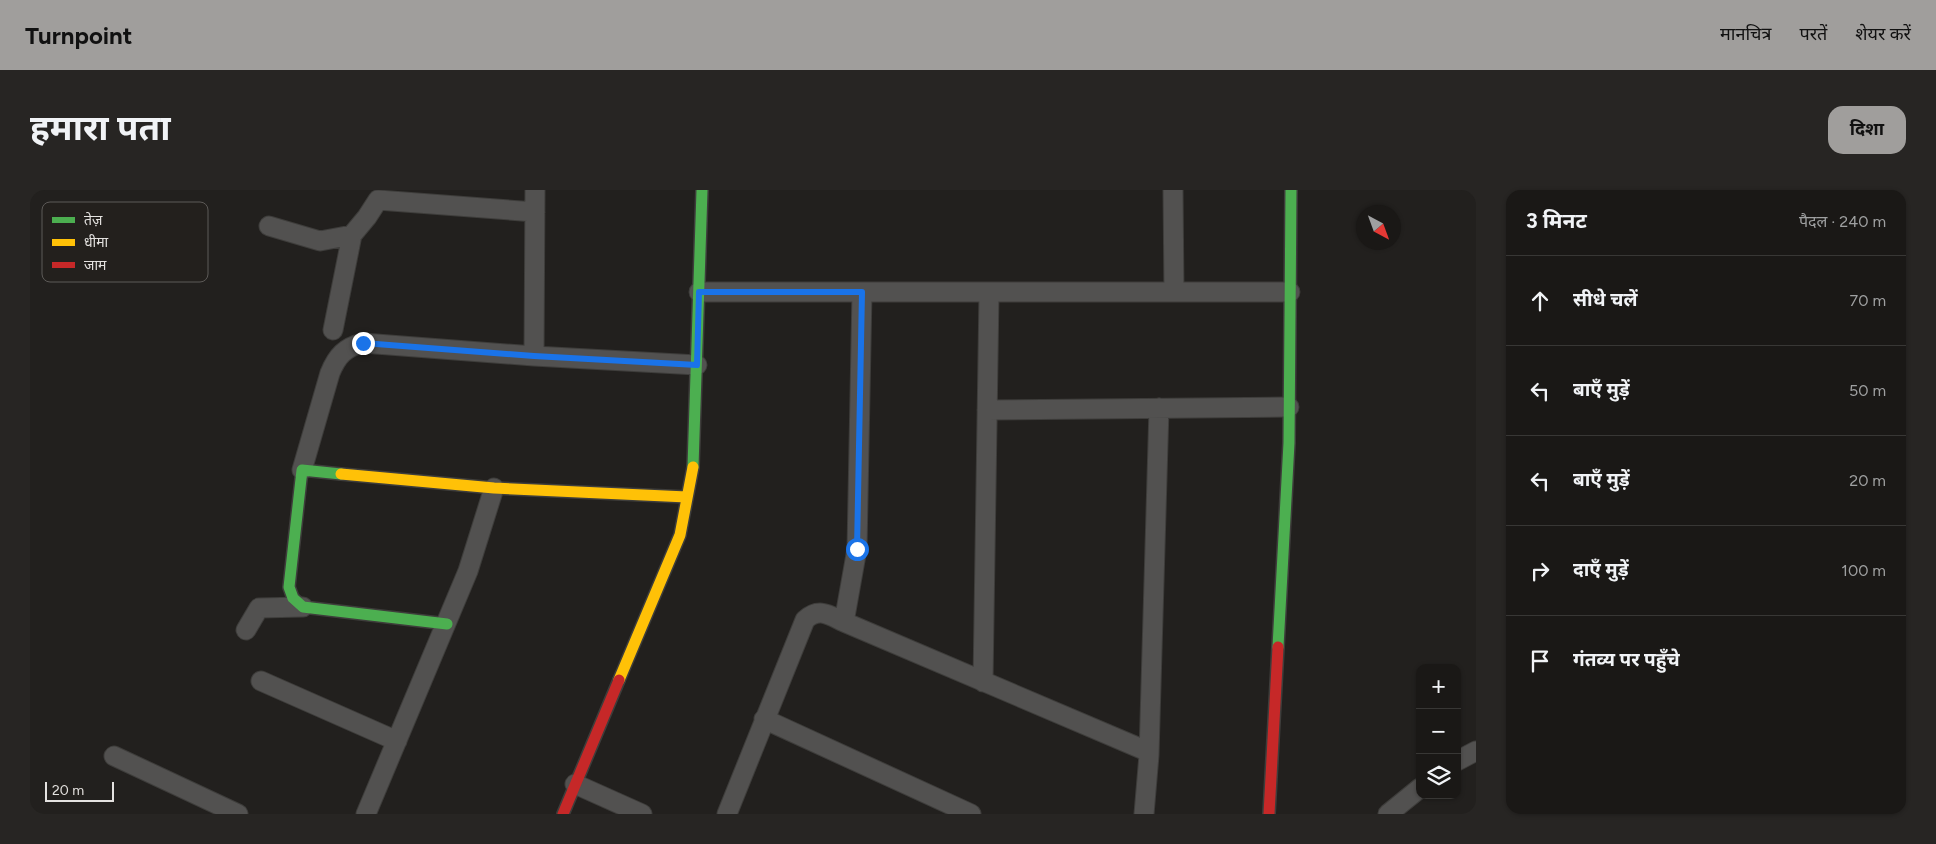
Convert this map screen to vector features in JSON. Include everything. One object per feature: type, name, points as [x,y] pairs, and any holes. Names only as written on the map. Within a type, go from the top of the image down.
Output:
[{"type":"street","points":[[534,356],[535,190]]},
{"type":"street","points":[[563,814],[680,535],[694,461],[702,190]]},
{"type":"street","points":[[1173,190],[1174,292]]},
{"type":"street","points":[[1269,814],[1289,407],[1291,190]]},
{"type":"street","points":[[333,330],[352,235],[378,200],[535,212]]},
{"type":"street","points":[[270,226],[320,240],[352,235]]},
{"type":"street","points":[[699,292],[1290,292]]},
{"type":"street","points":[[844,622],[857,549],[862,292]]},
{"type":"street","points":[[983,682],[989,293]]},
{"type":"street","points":[[303,607],[290,596],[288,587],[302,470],[330,373],[336,360],[350,346],[363,343],[534,356],[697,365]]},
{"type":"street","points":[[987,410],[1289,407]]},
{"type":"street","points":[[1144,814],[1149,752],[1159,408]]},
{"type":"street","points":[[302,470],[494,488],[687,497]]},
{"type":"street","points":[[366,814],[468,571],[494,488]]},
{"type":"street","points":[[246,630],[259,608],[303,607],[447,624]]},
{"type":"street","points":[[727,814],[805,620],[813,613],[824,612],[1149,752]]},
{"type":"street","points":[[261,681],[397,741]]},
{"type":"street","points":[[764,719],[971,814]]},
{"type":"street","points":[[1461,759],[1476,751]]},
{"type":"street","points":[[114,756],[238,814]]},
{"type":"street","points":[[575,784],[642,814]]},
{"type":"street","points":[[1388,814],[1416,791]]},
{"type":"traffic: fast","points":[[693,467],[702,190]]},
{"type":"traffic: fast","points":[[1278,647],[1289,443],[1291,190]]},
{"type":"traffic: fast","points":[[341,474],[302,470],[289,587],[293,598],[303,607],[447,624]]},
{"type":"traffic: slow","points":[[619,680],[680,535],[693,467]]},
{"type":"traffic: slow","points":[[341,474],[494,488],[687,497]]},
{"type":"traffic: jam","points":[[1269,814],[1278,647]]},
{"type":"traffic: jam","points":[[563,814],[619,680]]},
{"type":"route","points":[[363,343],[534,356],[697,365],[699,292],[862,292],[857,549]]}]
